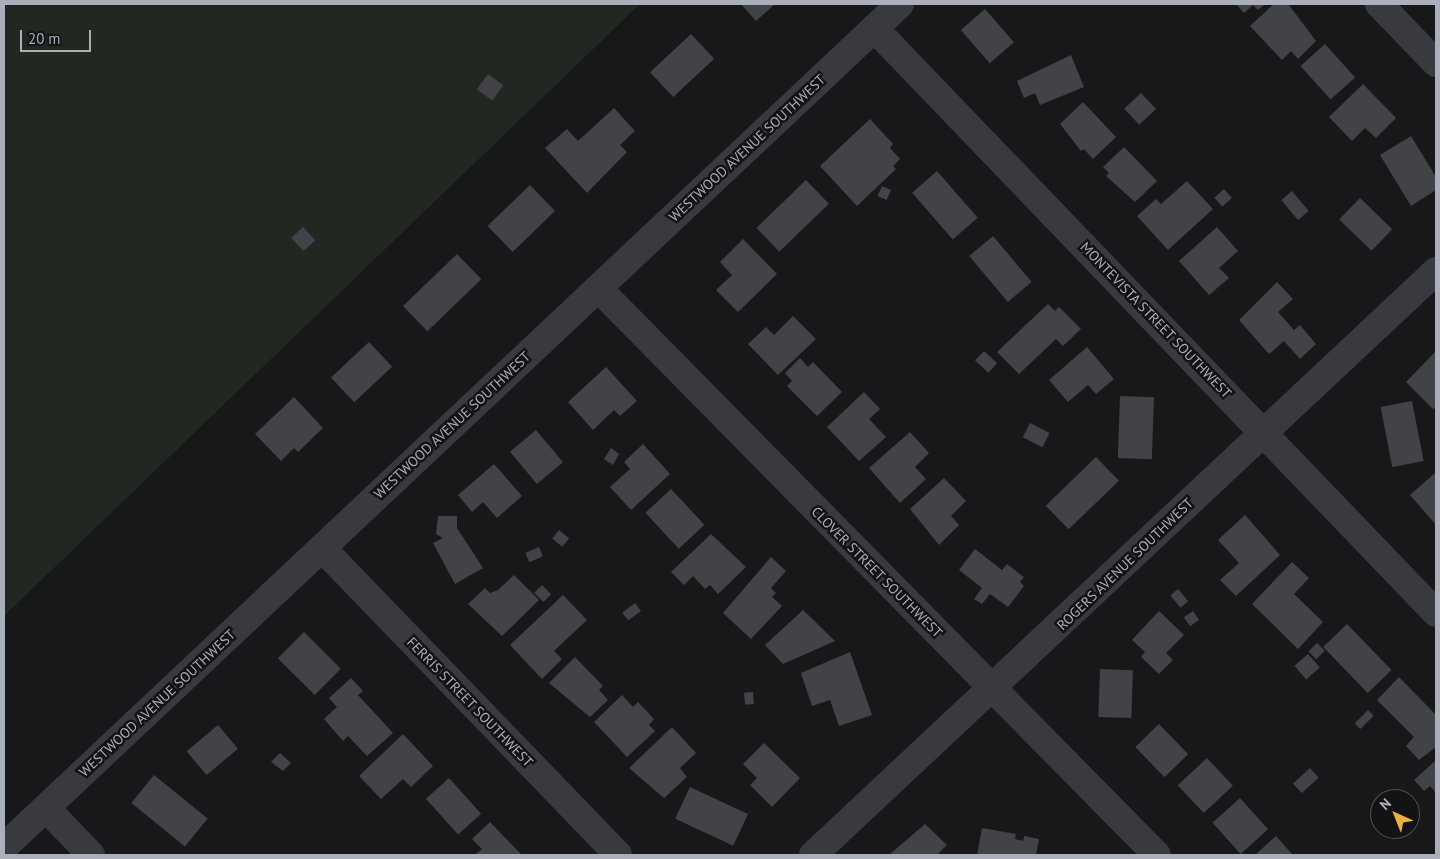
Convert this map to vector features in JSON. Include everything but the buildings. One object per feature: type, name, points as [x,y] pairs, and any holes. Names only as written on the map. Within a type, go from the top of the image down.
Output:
[{"type":"street","name":"WESTWOOD AVENUE SOUTHWEST","points":[[4,847],[900,4]]},
{"type":"street","points":[[1379,4],[1436,63]]},
{"type":"street","name":"MONTEVISTA STREET SOUTHWEST","points":[[874,28],[1436,613]]},
{"type":"street","name":"ROGERS AVENUE SOUTHWEST","points":[[812,855],[994,690],[1436,271]]},
{"type":"street","name":"CLOVER STREET SOUTHWEST","points":[[598,288],[1156,855]]},
{"type":"street","name":"FERRIS STREET SOUTHWEST","points":[[322,548],[618,855]]},
{"type":"street","points":[[46,808],[91,855]]},
{"type":"shaded area","points":[[4,4],[640,4],[4,616]]}]
